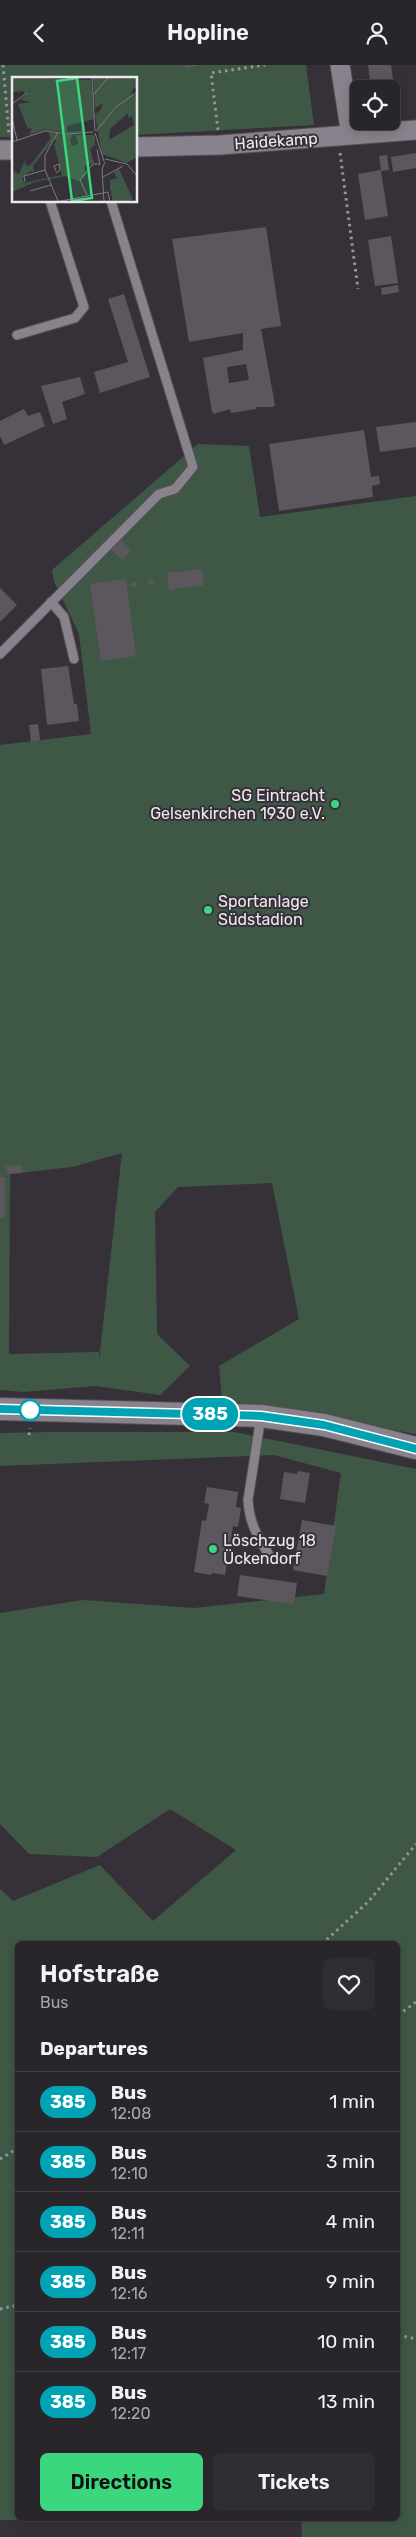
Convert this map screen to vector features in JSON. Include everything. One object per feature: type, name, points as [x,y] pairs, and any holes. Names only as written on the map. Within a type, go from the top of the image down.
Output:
[{"type":"street","points":[[340,65],[344,136]]},
{"type":"street","name":"Haidekamp","points":[[138,147],[220,145],[416,130]]},
{"type":"street","points":[[0,1409],[261,1416],[324,1425],[416,1449]]},
{"type":"lane","points":[[17,335],[75,318],[84,307],[51,203]]},
{"type":"lane","points":[[0,654],[159,493],[175,489],[193,467],[112,203]]},
{"type":"lane","points":[[51,602],[64,617],[74,659]]},
{"type":"lane","points":[[261,1416],[248,1500],[253,1529],[269,1555]]},
{"type":"path","points":[[3,65],[8,150]]},
{"type":"path","points":[[220,145],[211,73],[265,65]]},
{"type":"path","points":[[344,136],[358,289]]},
{"type":"path","points":[[325,1941],[369,1901],[416,1844]]},
{"type":"path","points":[[400,2014],[416,2002]]},
{"type":"path","points":[[0,2159],[15,2150]]},
{"type":"path","points":[[0,2309],[15,2306]]},
{"type":"path","points":[[400,2335],[416,2339]]},
{"type":"green space","points":[[0,65],[306,65],[314,125],[138,135],[138,77],[12,77],[12,137],[0,137]]},
{"type":"green space","name":"Sportanlage Südstadion","points":[[198,444],[249,446],[260,517],[416,496],[416,1434],[222,1400],[219,1366],[299,1319],[272,1183],[178,1187],[155,1212],[157,1334],[190,1366],[160,1395],[96,1386],[23,1392],[0,1390],[0,745],[91,734],[79,634],[54,581],[52,570]],"holes":[[[122,1153],[99,1361],[99,1352],[9,1354],[10,1174],[72,1167]]]},
{"type":"green space","points":[[234,1432],[416,1469],[416,2537],[302,2537],[301,2521],[400,2521],[400,1941],[15,1941],[15,2520],[0,2520],[0,1889],[13,1901],[100,1865],[153,1921],[236,1850],[170,1809],[97,1857],[29,1854],[0,1824],[0,1613],[83,1600],[194,1608],[324,1594],[341,1473],[274,1455],[0,1466],[0,1433]]},
{"type":"building","points":[[185,65],[198,65],[198,66],[185,68]]},
{"type":"building","points":[[368,65],[391,65],[393,80],[370,80]]},
{"type":"building","points":[[416,153],[416,168],[393,172],[391,157]]},
{"type":"building","points":[[387,155],[389,170],[381,171],[388,216],[365,220],[358,174],[381,170],[379,156]]},
{"type":"building","points":[[266,227],[281,326],[261,329],[275,405],[273,407],[256,407],[256,409],[231,413],[230,409],[214,414],[212,412],[203,358],[243,350],[243,333],[189,342],[172,239]],"holes":[[[246,364],[249,380],[229,383],[227,367]]]},
{"type":"building","points":[[391,236],[398,283],[375,286],[368,240]]},
{"type":"building","points":[[398,285],[399,292],[382,295],[381,288]]},
{"type":"building","points":[[124,294],[150,377],[100,393],[94,372],[128,362],[108,299]]},
{"type":"building","points":[[80,377],[85,394],[62,402],[67,419],[53,424],[41,386]]},
{"type":"building","points":[[24,409],[28,416],[40,412],[45,426],[4,445],[0,436],[0,421]]},
{"type":"building","points":[[416,422],[416,447],[380,452],[376,427]]},
{"type":"building","points":[[364,430],[371,477],[379,476],[380,484],[372,486],[373,497],[279,511],[269,444]]},
{"type":"building","points":[[120,539],[131,550],[123,560],[110,549]]},
{"type":"building","points":[[202,569],[204,585],[169,590],[167,573]]},
{"type":"building","points":[[126,579],[136,656],[101,661],[90,584]]},
{"type":"building","points":[[153,579],[154,584],[149,585],[148,580]]},
{"type":"building","points":[[131,582],[136,582],[137,587],[132,587]]},
{"type":"building","points":[[0,588],[17,605],[0,622]]},
{"type":"building","points":[[68,666],[74,704],[77,704],[79,721],[47,725],[41,669]]},
{"type":"building","points":[[38,724],[40,740],[31,742],[29,725]]},
{"type":"building","points":[[21,1165],[22,1173],[7,1174],[6,1166]]},
{"type":"building","points":[[0,1177],[5,1177],[5,1218],[0,1218]]},
{"type":"building","points":[[298,1471],[310,1473],[305,1503],[280,1499],[284,1472],[297,1474]]},
{"type":"building","name":"Löschzug 18 Ückendorf","points":[[207,1487],[238,1492],[236,1507],[241,1508],[238,1527],[233,1526],[225,1575],[194,1572],[202,1520],[206,1521],[209,1504],[204,1503]]},
{"type":"building","points":[[302,1520],[336,1526],[327,1576],[293,1570]]},
{"type":"building","points":[[240,1575],[297,1583],[294,1604],[237,1596]]},
{"type":"bus line","name":"385","points":[[0,1409],[261,1416],[324,1425],[407,1445],[416,1449]]},
{"type":"place","name":"SG Eintracht Gelsenkirchen 1930 e.V.","points":[[335,804]]},
{"type":"place","name":"Sportanlage Südstadion","points":[[208,910]]},
{"type":"place","name":"Löschzug 18 Ückendorf","points":[[213,1549]]}]
